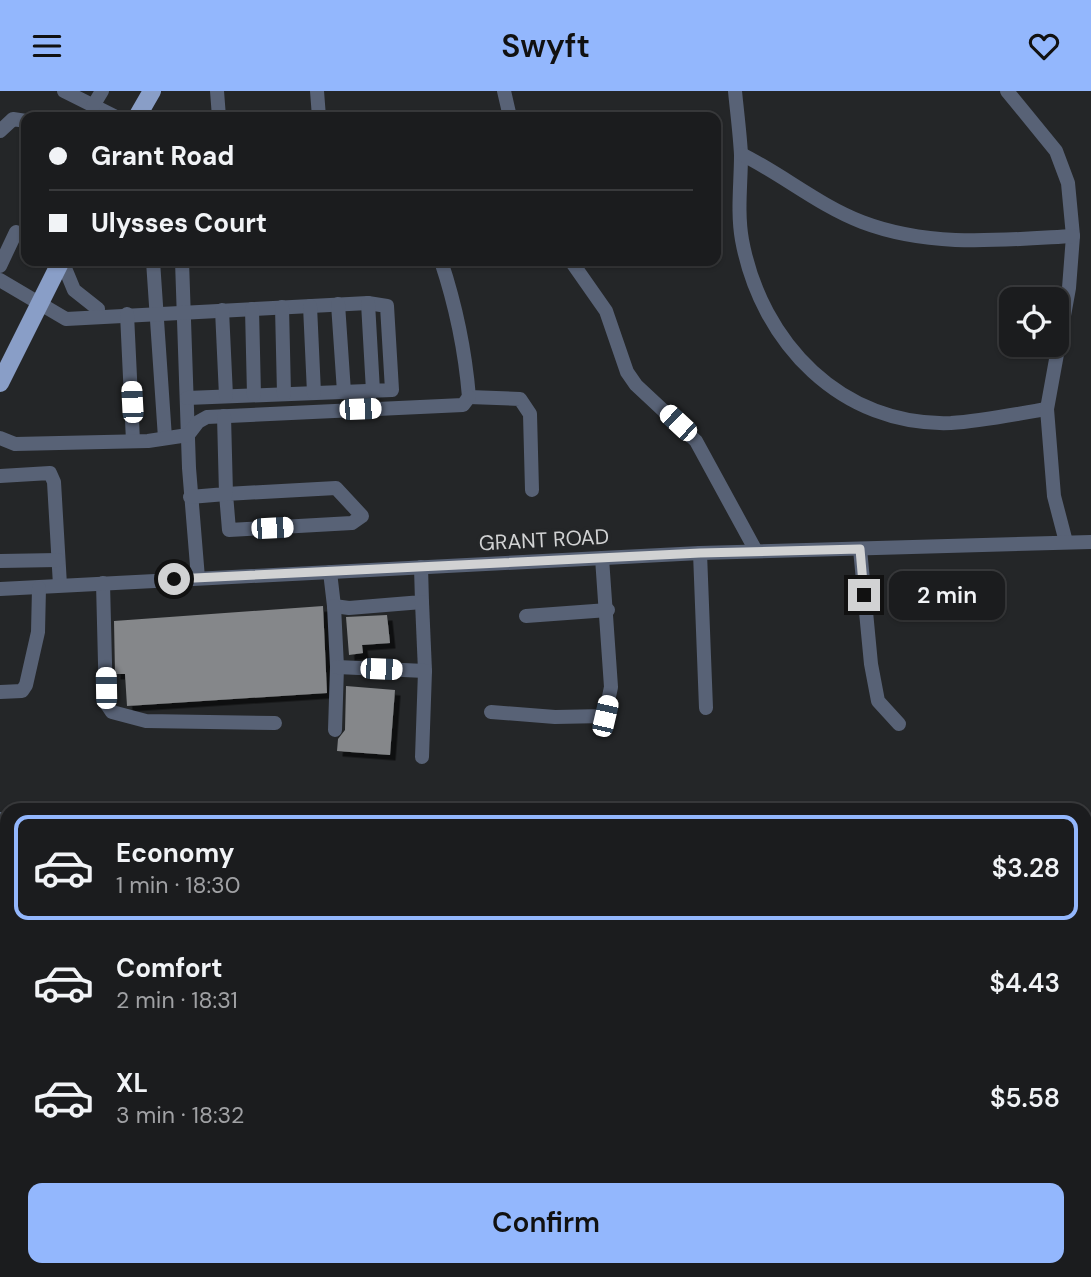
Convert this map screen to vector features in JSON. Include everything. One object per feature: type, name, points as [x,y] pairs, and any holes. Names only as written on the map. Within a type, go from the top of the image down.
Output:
[{"type":"main road","points":[[144,112],[152,91]]},
{"type":"main road","points":[[0,383],[58,266]]},
{"type":"street","points":[[64,91],[106,112]]},
{"type":"street","points":[[93,106],[102,91]]},
{"type":"street","points":[[217,91],[219,112]]},
{"type":"street","points":[[317,91],[319,112]]},
{"type":"street","points":[[504,91],[509,112]]},
{"type":"street","points":[[735,91],[741,154],[742,238],[752,281],[777,331],[821,382],[867,408],[894,417],[950,423],[1046,409]]},
{"type":"street","points":[[1007,91],[1056,151],[1068,183],[1073,236],[1069,288],[1046,409],[1054,496],[1066,542]]},
{"type":"street","points":[[0,131],[13,120],[21,121]]},
{"type":"street","points":[[741,154],[820,201],[862,222],[908,236],[991,241],[1073,236]]},
{"type":"street","points":[[0,266],[16,232]]},
{"type":"street","points":[[63,266],[74,290],[98,309]]},
{"type":"street","points":[[153,266],[165,438]]},
{"type":"street","points":[[182,266],[190,497],[198,578]]},
{"type":"street","points":[[0,438],[15,444],[133,441],[188,435],[198,422],[207,417],[463,405],[469,397],[465,350],[455,303],[443,266]]},
{"type":"street","points":[[574,266],[606,311],[627,372],[636,386],[696,441],[756,551]]},
{"type":"street","points":[[0,280],[66,319],[381,302],[387,306],[392,390],[187,398]]},
{"type":"street","points":[[40,302],[61,309],[98,309],[127,314]]},
{"type":"street","points":[[338,304],[344,392]]},
{"type":"street","points":[[310,306],[314,393]]},
{"type":"street","points":[[282,307],[284,394]]},
{"type":"street","points":[[252,309],[254,395]]},
{"type":"street","points":[[222,310],[226,396]]},
{"type":"street","points":[[127,314],[133,441]]},
{"type":"street","points":[[469,397],[520,399],[530,414],[532,490]]},
{"type":"street","points":[[190,497],[226,494],[336,488],[362,516],[352,523],[332,526],[229,530],[226,494],[224,416]]},
{"type":"street","points":[[0,475],[50,473],[60,585]]},
{"type":"street","name":"GRANT ROAD","points":[[0,589],[700,553],[1091,542]]},
{"type":"street","points":[[860,549],[871,664],[878,701],[899,724]]},
{"type":"street","points":[[700,553],[706,708]]},
{"type":"street","points":[[491,712],[555,717],[605,716],[611,687],[602,558]]},
{"type":"street","points":[[0,561],[58,560]]},
{"type":"street","points":[[421,567],[425,671],[422,757]]},
{"type":"street","points":[[331,572],[337,667],[335,730]]},
{"type":"street","points":[[103,583],[106,703],[112,712],[146,721],[275,723]]},
{"type":"street","points":[[0,692],[22,691],[26,685],[38,632],[38,588]]},
{"type":"street","points":[[334,606],[349,608],[422,602]]},
{"type":"street","points":[[526,616],[607,610]]},
{"type":"street","points":[[337,667],[425,671]]},
{"type":"building","points":[[323,606],[327,693],[127,706],[125,674],[115,674],[114,621]]},
{"type":"building","points":[[387,615],[390,643],[362,645],[363,653],[349,655],[346,617]]},
{"type":"building","points":[[346,686],[395,690],[390,755],[337,751],[338,739],[345,730]]},
{"type":"route","points":[[174,579],[700,553],[860,549],[864,595]]}]
